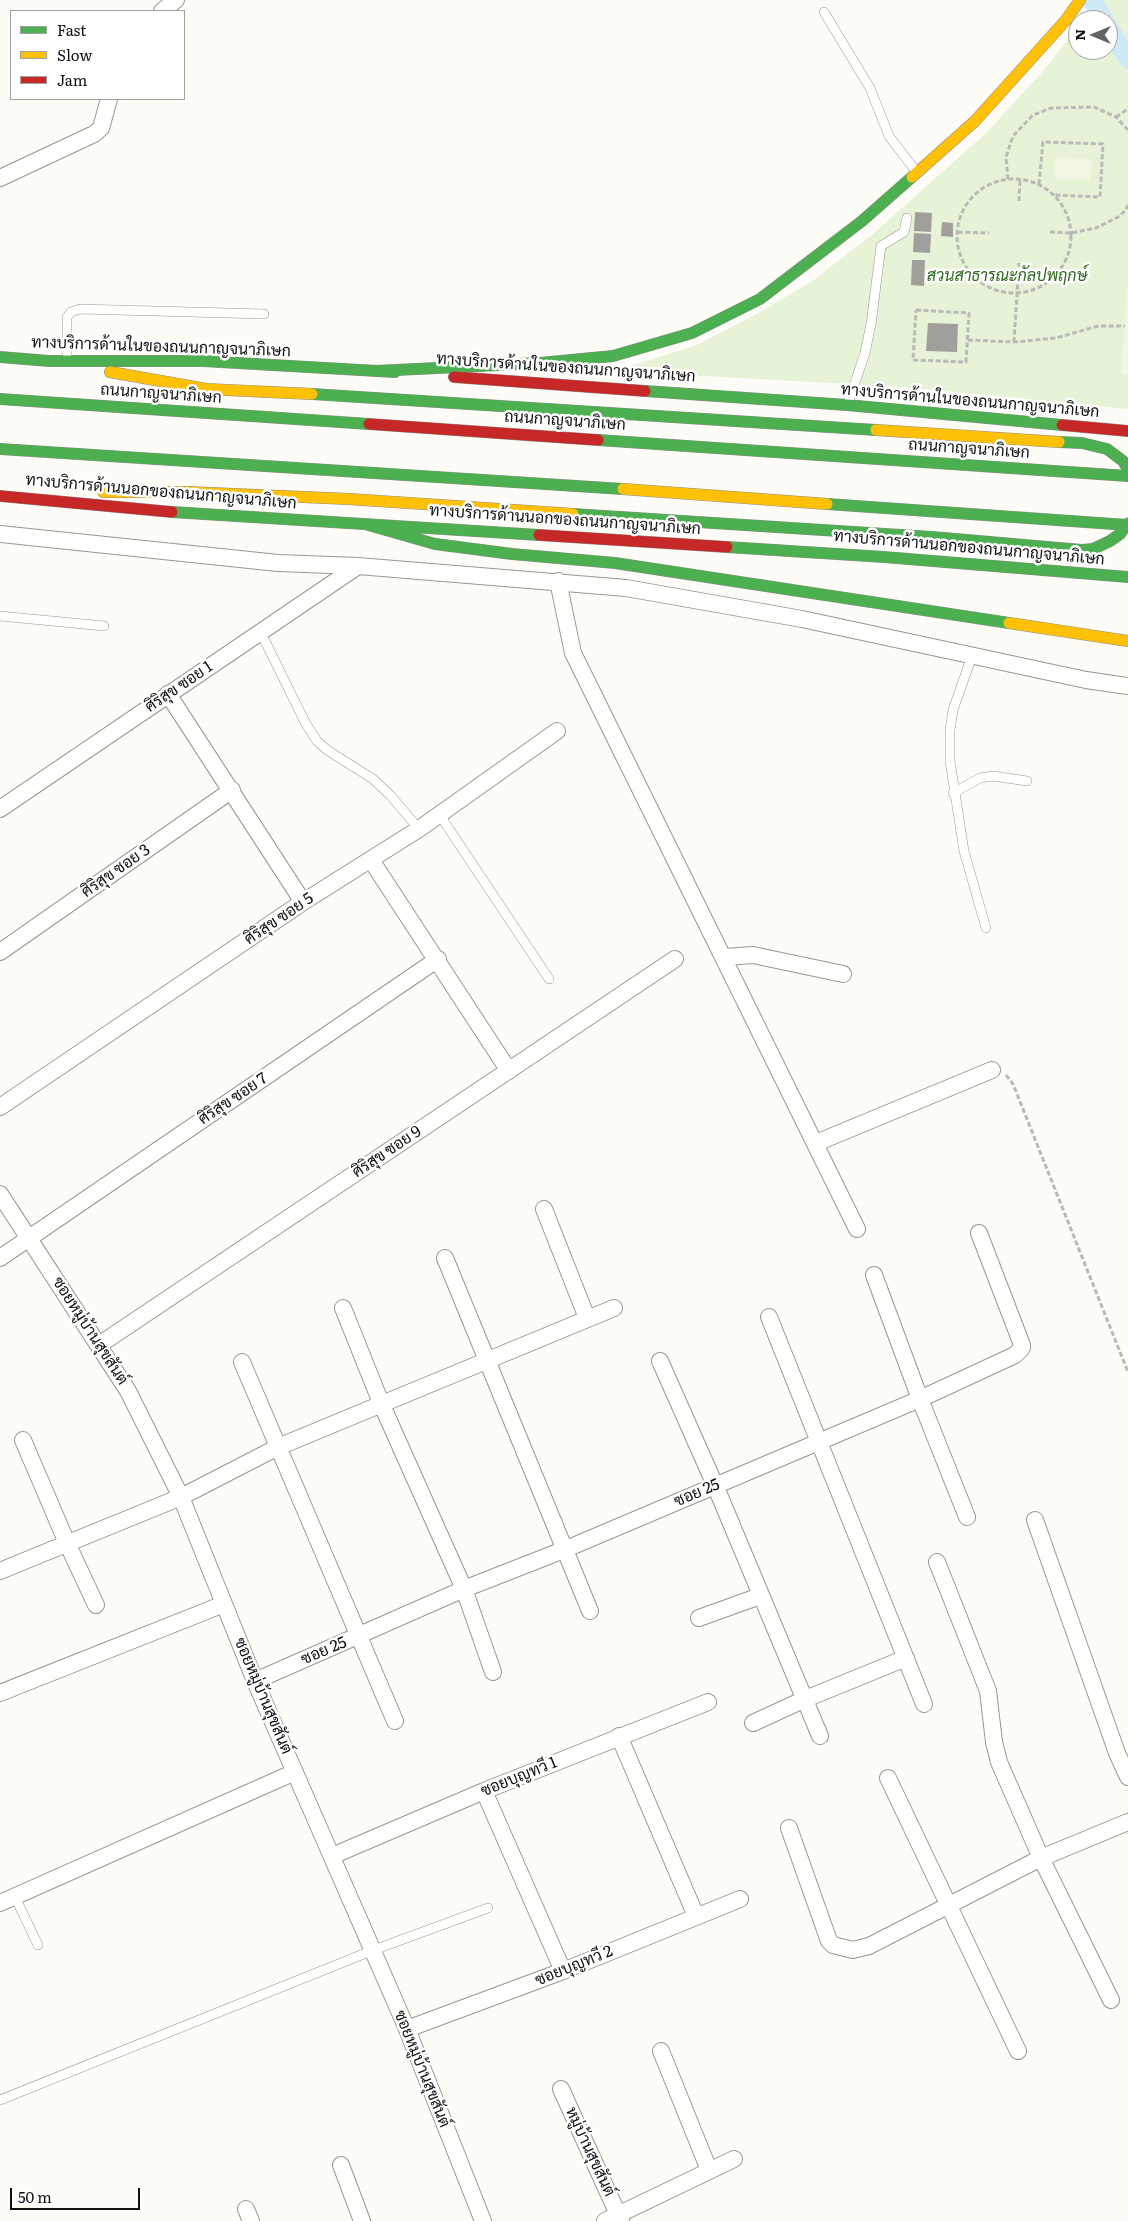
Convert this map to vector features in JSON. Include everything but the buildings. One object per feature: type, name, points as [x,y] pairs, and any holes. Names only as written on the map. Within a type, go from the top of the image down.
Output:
[{"type":"main road","points":[[375,371],[540,364],[613,356],[692,333],[760,299],[862,221],[975,121],[1066,20],[1080,0]]},
{"type":"main road","name":"ทางบริการด้านในของถนนกาญจนาภิเษก","points":[[0,357],[49,361],[203,361],[375,371],[847,405],[1128,431]]},
{"type":"main road","points":[[49,361],[206,389],[314,394],[1082,443],[1107,449],[1123,461],[1128,469]]},
{"type":"main road","name":"ถนนกาญจนาภิเษก","points":[[0,399],[1128,476]]},
{"type":"main road","points":[[0,449],[529,482],[1128,524]]},
{"type":"main road","points":[[33,498],[114,492],[187,492],[349,499],[932,537],[1082,550],[1093,549],[1110,541],[1120,534],[1128,524]]},
{"type":"main road","name":"ทางบริการด้านนอกของถนนกาญจนาภิเษก","points":[[0,496],[179,513],[884,557],[1128,577]]},
{"type":"main road","points":[[365,524],[435,544],[512,554],[615,563],[1128,641]]},
{"type":"street","points":[[163,10],[176,0]]},
{"type":"street","points":[[0,178],[94,134],[101,128],[110,100]]},
{"type":"street","points":[[0,534],[278,563],[358,566],[626,588],[802,619],[1101,683],[1127,685]]},
{"type":"street","name":"ศิริสุข ซอย 1","points":[[0,808],[262,633],[358,566]]},
{"type":"street","points":[[558,581],[573,653],[857,1229]]},
{"type":"street","points":[[168,694],[304,902]]},
{"type":"street","name":"ศิริสุข ซอย 5","points":[[0,1107],[304,902],[419,829],[557,730]]},
{"type":"street","name":"ศิริสุข ซอย 3","points":[[0,952],[232,790]]},
{"type":"street","points":[[371,860],[438,959],[509,1071]]},
{"type":"street","points":[[724,957],[753,955],[843,974]]},
{"type":"street","name":"ศิริสุข ซอย 7","points":[[0,1258],[438,959]]},
{"type":"street","name":"ศิริสุข ซอย 9","points":[[99,1345],[674,959]]},
{"type":"street","points":[[816,1143],[992,1070]]},
{"type":"street","name":"ซอยหมู่บ้านสุขสันต์","points":[[0,1194],[128,1390],[181,1497],[255,1681],[407,2030],[483,2221]]},
{"type":"street","points":[[544,1209],[587,1318]]},
{"type":"street","name":"ซอย 25","points":[[255,1681],[464,1589],[566,1549],[920,1399],[1015,1355],[1022,1348],[979,1233]]},
{"type":"street","points":[[445,1258],[590,1611]]},
{"type":"street","points":[[874,1275],[920,1399],[967,1517]]},
{"type":"street","points":[[344,1308],[381,1404],[464,1589],[494,1672]]},
{"type":"street","points":[[0,1571],[181,1497],[278,1447],[614,1308]]},
{"type":"street","points":[[769,1317],[924,1704]]},
{"type":"street","points":[[660,1361],[820,1736]]},
{"type":"street","points":[[242,1362],[395,1721]]},
{"type":"street","points":[[23,1440],[96,1605]]},
{"type":"street","points":[[1035,1520],[1117,1753],[1128,1777]]},
{"type":"street","points":[[937,1562],[988,1691],[994,1742],[999,1762],[1041,1858],[1111,2000]]},
{"type":"street","points":[[699,1618],[760,1596]]},
{"type":"street","points":[[0,1693],[224,1604]]},
{"type":"street","points":[[753,1723],[906,1658]]},
{"type":"street","name":"ซอยบุญทวี 1","points":[[332,1856],[484,1791],[708,1702]]},
{"type":"street","points":[[619,1736],[696,1916]]},
{"type":"street","points":[[7,1900],[295,1772]]},
{"type":"street","points":[[888,1778],[1018,2051]]},
{"type":"street","points":[[484,1791],[563,1971]]},
{"type":"street","points":[[788,1828],[825,1930],[833,1945],[853,1950],[869,1946],[1041,1858],[1128,1822]]},
{"type":"street","name":"ซอยบุญทวี 2","points":[[407,2030],[563,1971],[740,1899]]},
{"type":"street","points":[[661,2051],[709,2170]]},
{"type":"street","name":"หมู่บ้านสุขสันต์","points":[[561,2089],[615,2219],[734,2159]]},
{"type":"street","points":[[341,2165],[362,2221]]},
{"type":"lane","points":[[824,12],[870,88],[889,136],[917,172]]},
{"type":"lane","points":[[847,405],[865,352],[882,246],[904,232],[907,218]]},
{"type":"lane","points":[[67,361],[67,317],[71,312],[80,309],[264,314]]},
{"type":"lane","points":[[0,616],[104,626]]},
{"type":"lane","points":[[262,633],[306,724],[317,741],[327,750],[373,779],[390,795],[419,829]]},
{"type":"lane","points":[[972,656],[953,710],[950,730],[950,761],[964,851],[986,928]]},
{"type":"lane","points":[[954,793],[980,778],[993,776],[1027,781]]},
{"type":"lane","points":[[439,814],[549,979]]},
{"type":"lane","points":[[7,1900],[38,1945]]},
{"type":"lane","points":[[0,2100],[371,1951],[488,1908]]},
{"type":"path","points":[[1008,179],[1006,157],[1013,136],[1033,115],[1051,108],[1094,107],[1116,117],[1128,130]]},
{"type":"path","points":[[1116,117],[1128,109]]},
{"type":"path","points":[[1039,184],[1043,142],[1103,144],[1100,197],[1053,195]]},
{"type":"path","points":[[1008,179],[1020,179],[1039,184],[1053,195],[1063,205],[1072,233],[1070,252],[1056,276],[1038,289],[1017,293],[992,290],[978,282],[962,261],[957,243],[960,217],[976,193],[1000,180],[1008,179]]},
{"type":"path","points":[[1019,201],[1020,179]]},
{"type":"path","points":[[1050,232],[1072,233],[1096,228],[1126,212],[1128,205]]},
{"type":"path","points":[[958,232],[989,233]]},
{"type":"path","points":[[1014,342],[1018,263]]},
{"type":"path","points":[[916,310],[969,312],[968,340],[966,362],[914,360],[916,310]]},
{"type":"path","points":[[968,340],[1014,342],[1056,338],[1098,326],[1125,326]]},
{"type":"path","points":[[992,1070],[1003,1071],[1013,1084],[1128,1372]]},
{"type":"green space","name":"สวนสาธารณะกัลปพฤกษ์","points":[[1099,0],[1128,0],[1128,409],[901,387],[615,371],[697,345],[762,311],[811,282],[873,234],[986,133],[1044,70],[1068,40],[1068,60],[1118,60],[1118,10],[1092,10]]},
{"type":"green space","points":[[1055,157],[1092,159],[1090,181],[1054,179]]},
{"type":"green space","points":[[1128,278],[1128,375],[1121,374]]},
{"type":"waterway","points":[[1092,0],[1098,10]]},
{"type":"waterway","points":[[1118,43],[1128,59]]},
{"type":"traffic: fast","points":[[375,371],[540,363],[613,356],[692,333],[760,299],[862,221],[912,177]]},
{"type":"traffic: fast","points":[[0,357],[49,361],[203,361],[395,372]]},
{"type":"traffic: fast","points":[[645,391],[847,405],[1062,425]]},
{"type":"traffic: fast","points":[[312,394],[876,430]]},
{"type":"traffic: fast","points":[[0,399],[369,424]]},
{"type":"traffic: fast","points":[[598,440],[1128,476]]},
{"type":"traffic: fast","points":[[1059,442],[1082,443],[1107,449],[1123,461],[1128,469]]},
{"type":"traffic: fast","points":[[0,449],[623,489]]},
{"type":"traffic: fast","points":[[827,504],[1128,525]]},
{"type":"traffic: fast","points":[[172,512],[539,535]]},
{"type":"traffic: fast","points":[[573,514],[932,537],[1082,550],[1093,549],[1110,541],[1120,534],[1128,523]]},
{"type":"traffic: fast","points":[[365,524],[435,544],[512,554],[615,563],[1009,623]]},
{"type":"traffic: fast","points":[[727,547],[884,557],[1128,577]]},
{"type":"traffic: slow","points":[[912,177],[975,121],[1066,20],[1080,0]]},
{"type":"traffic: slow","points":[[110,372],[206,389],[312,394]]},
{"type":"traffic: slow","points":[[876,430],[1059,442]]},
{"type":"traffic: slow","points":[[623,489],[827,504]]},
{"type":"traffic: slow","points":[[103,492],[187,492],[349,499]]},
{"type":"traffic: slow","points":[[349,499],[573,514]]},
{"type":"traffic: slow","points":[[1009,623],[1128,641]]},
{"type":"traffic: jam","points":[[454,377],[645,391]]},
{"type":"traffic: jam","points":[[369,424],[598,440]]},
{"type":"traffic: jam","points":[[1062,425],[1128,431]]},
{"type":"traffic: jam","points":[[0,496],[172,512]]},
{"type":"traffic: jam","points":[[539,535],[727,547]]}]
